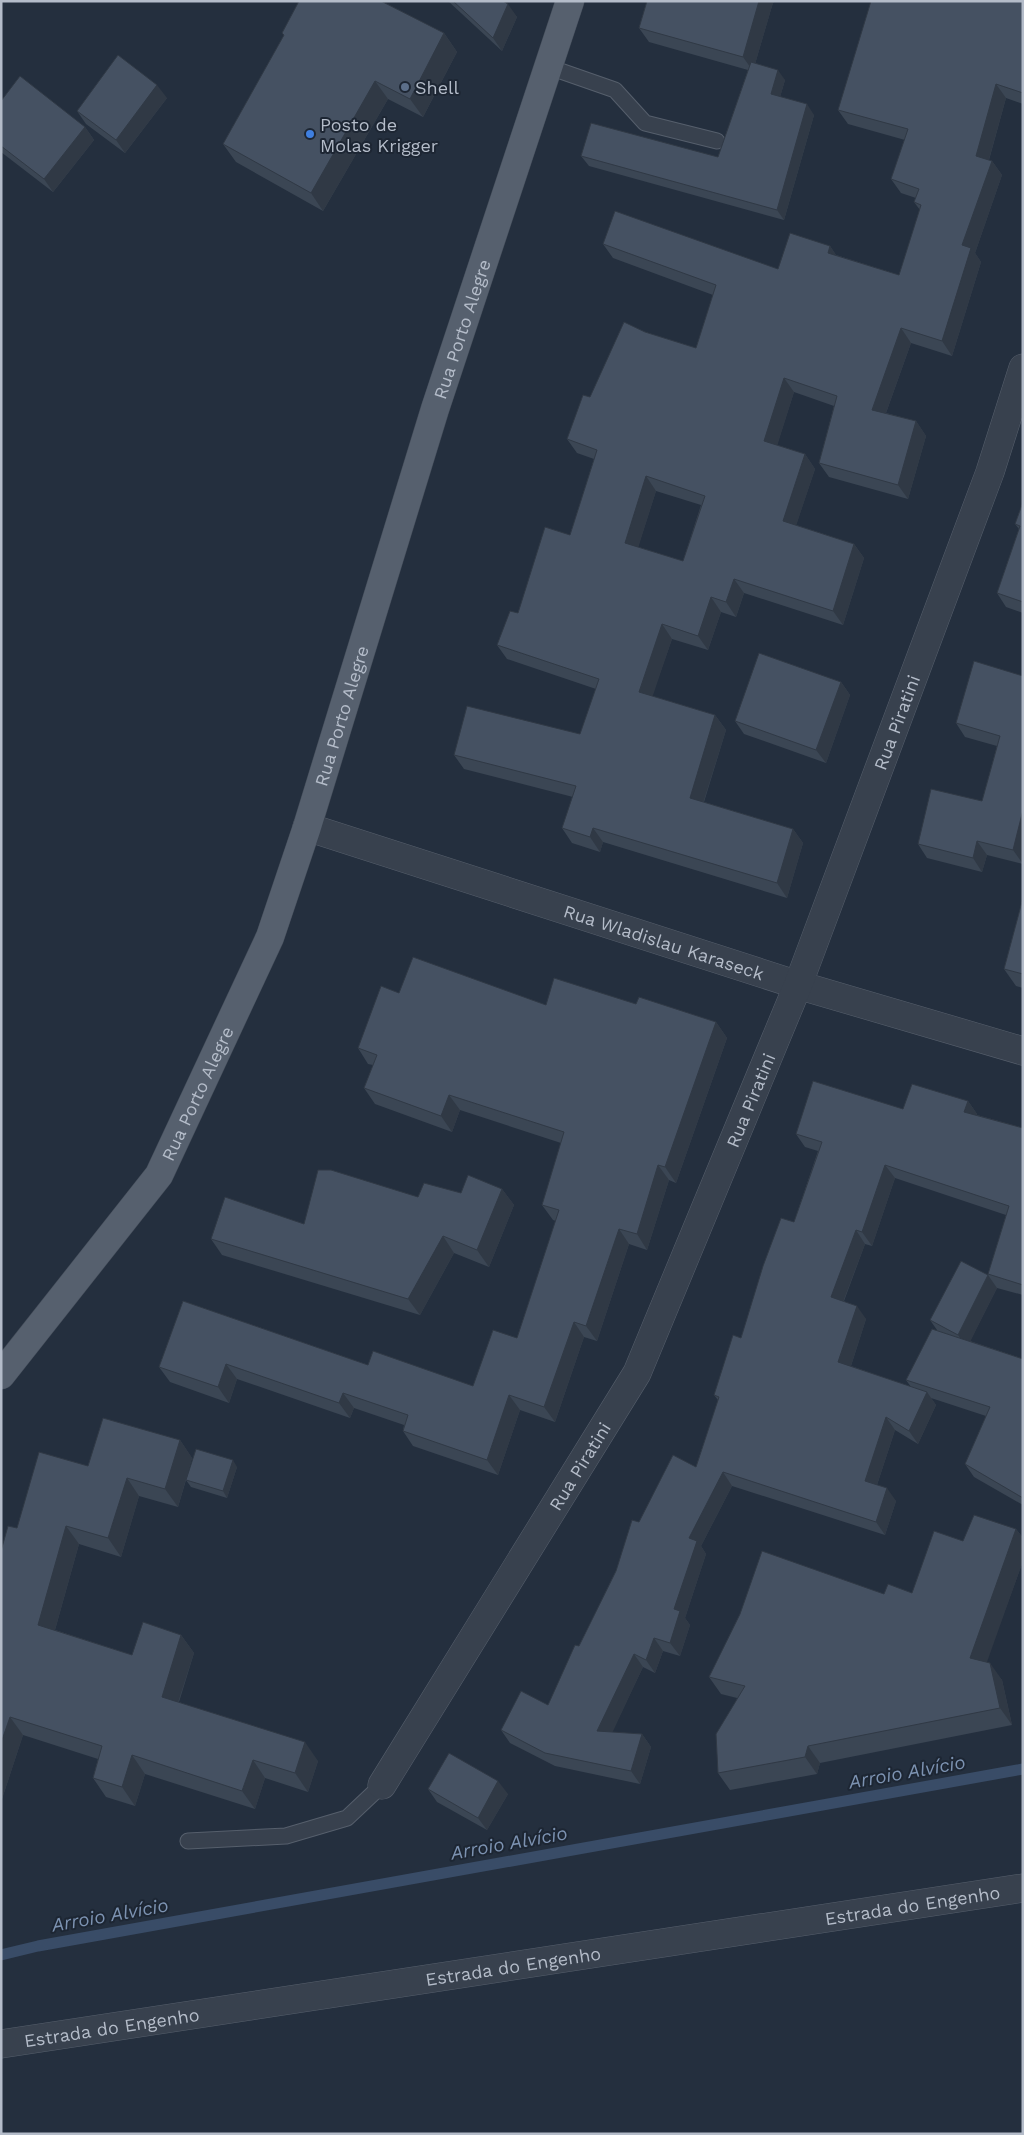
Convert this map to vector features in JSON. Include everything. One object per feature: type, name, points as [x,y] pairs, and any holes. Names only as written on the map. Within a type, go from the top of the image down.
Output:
[{"type":"main road","name":"Rua Porto Alegre","points":[[1,1375],[159,1175],[270,937],[307,827],[435,409],[570,1]]},
{"type":"street","name":"Rua Piratini","points":[[382,1785],[637,1373],[798,985],[990,472],[1023,368]]},
{"type":"street","name":"Rua Wladislau Karaseck","points":[[307,827],[798,985],[1023,1051]]},
{"type":"street","name":"Estrada do Engenho","points":[[1,2044],[1023,1888]]},
{"type":"lane","points":[[549,67],[615,90],[645,123],[717,141]]},
{"type":"lane","points":[[188,1841],[286,1836],[348,1818],[382,1785]]},
{"type":"building","points":[[299,1],[381,1],[444,33],[410,99],[375,81],[311,193],[223,144],[284,35],[282,33]]},
{"type":"building","points":[[453,1],[503,1],[508,4],[493,38]]},
{"type":"building","points":[[647,1],[759,1],[743,57],[639,28]]},
{"type":"building","points":[[871,1],[1023,1],[1023,93],[996,84],[976,156],[992,161],[962,245],[971,248],[942,341],[901,328],[872,410],[916,421],[898,485],[819,463],[837,396],[784,378],[764,441],[805,454],[783,521],[854,544],[833,611],[734,579],[726,602],[711,597],[698,636],[662,624],[639,692],[715,715],[690,798],[793,829],[777,883],[593,828],[590,837],[562,828],[576,786],[454,755],[467,706],[580,734],[599,679],[497,645],[510,611],[518,613],[545,527],[570,535],[597,450],[567,439],[583,395],[590,397],[624,322],[645,332],[696,348],[716,285],[603,244],[615,211],[778,269],[790,233],[830,246],[828,253],[899,275],[921,205],[914,202],[919,189],[891,179],[908,129],[838,110]],"holes":[[[646,476],[705,496],[683,561],[625,543]]]},
{"type":"building","points":[[118,55],[157,85],[116,140],[77,111]]},
{"type":"building","points":[[751,62],[778,70],[771,94],[807,104],[777,210],[581,156],[591,123],[718,157]]},
{"type":"building","points":[[20,76],[85,127],[44,179],[1,146],[1,101]]},
{"type":"building","points":[[1023,502],[1023,602],[997,593],[1020,526],[1015,524]]},
{"type":"building","points":[[759,653],[841,682],[816,750],[735,721]]},
{"type":"building","points":[[974,661],[1023,676],[1023,810],[1013,850],[977,841],[973,858],[918,844],[931,789],[982,801],[1000,736],[956,723]]},
{"type":"building","points":[[1023,898],[1023,974],[1004,969]]},
{"type":"building","points":[[413,957],[546,1005],[554,978],[636,1004],[639,997],[716,1022],[665,1167],[658,1165],[637,1234],[619,1229],[586,1326],[574,1322],[544,1407],[509,1395],[487,1460],[403,1431],[408,1415],[343,1393],[339,1403],[226,1364],[218,1387],[159,1367],[183,1301],[368,1365],[373,1351],[473,1386],[493,1330],[517,1338],[559,1210],[542,1205],[564,1132],[449,1095],[441,1116],[364,1088],[377,1055],[358,1048],[381,986],[399,993]]},
{"type":"building","points":[[813,1081],[903,1109],[912,1084],[968,1101],[964,1112],[1023,1128],[1023,1285],[988,1274],[1009,1206],[885,1165],[862,1232],[856,1230],[831,1297],[857,1306],[838,1362],[927,1392],[909,1431],[886,1417],[865,1481],[887,1488],[876,1522],[723,1472],[689,1538],[697,1541],[674,1609],[680,1611],[670,1643],[654,1638],[646,1660],[634,1654],[597,1731],[642,1734],[631,1771],[545,1753],[501,1730],[521,1691],[548,1705],[575,1645],[579,1646],[616,1571],[632,1520],[639,1522],[673,1455],[696,1467],[719,1397],[714,1395],[733,1335],[741,1338],[763,1266],[781,1218],[794,1222],[822,1142],[796,1134]]},
{"type":"building","points":[[318,1170],[331,1170],[418,1197],[424,1183],[461,1193],[468,1175],[502,1189],[477,1250],[443,1236],[408,1299],[211,1239],[225,1197],[304,1224]]},
{"type":"building","points":[[961,1261],[988,1275],[958,1335],[930,1320]]},
{"type":"building","points":[[932,1329],[1023,1359],[1023,1498],[965,1464],[990,1407],[906,1380]]},
{"type":"building","points":[[103,1418],[180,1440],[165,1489],[127,1478],[108,1538],[66,1526],[38,1625],[132,1655],[143,1622],[181,1635],[162,1697],[305,1742],[295,1773],[253,1760],[242,1791],[132,1755],[122,1787],[93,1778],[102,1746],[10,1717],[1,1743],[1,1551],[8,1526],[17,1528],[39,1452],[88,1466]]},
{"type":"building","points":[[196,1449],[233,1460],[223,1491],[186,1480]]},
{"type":"building","points":[[974,1515],[1016,1529],[970,1658],[990,1663],[1000,1708],[808,1746],[805,1757],[718,1773],[716,1734],[745,1686],[709,1677],[740,1614],[762,1551],[884,1594],[888,1584],[912,1593],[934,1531],[963,1541]]},
{"type":"building","points":[[449,1753],[498,1781],[478,1818],[428,1789]]},
{"type":"waterway","name":"Arroio Alvício","points":[[1,1955],[38,1946],[1023,1769]]},
{"type":"place","name":"Shell","points":[[405,87]]},
{"type":"place","name":"Posto de Molas Krigger","points":[[310,134]]}]
